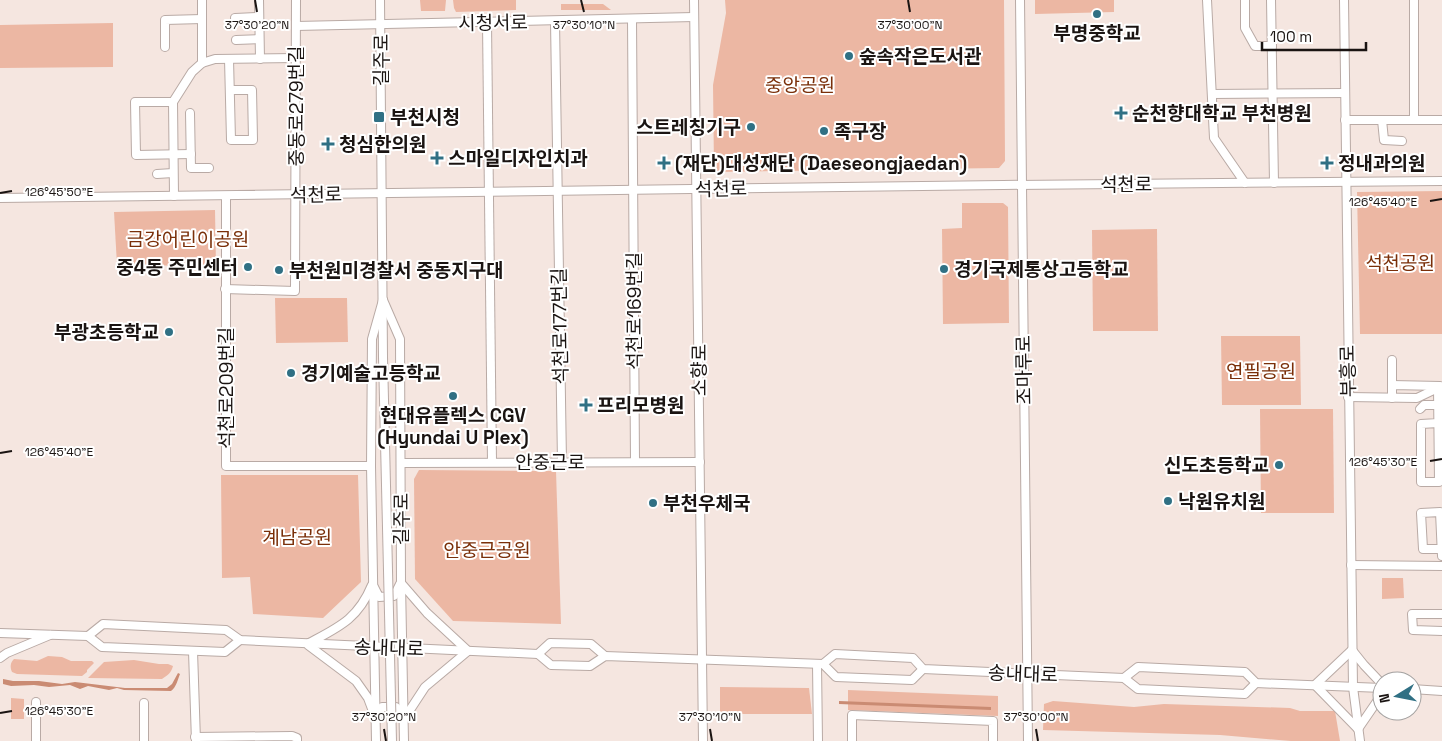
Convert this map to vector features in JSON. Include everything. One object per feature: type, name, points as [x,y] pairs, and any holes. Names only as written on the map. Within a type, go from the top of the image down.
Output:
[{"type":"street","points":[[202,0],[202,63]]},
{"type":"street","points":[[259,0],[260,59]]},
{"type":"street","name":"중동로279번길","points":[[225,289],[296,291],[296,0]]},
{"type":"street","name":"길주로","points":[[380,0],[383,300],[392,741]]},
{"type":"street","name":"소향로","points":[[694,0],[703,741]]},
{"type":"street","name":"조마루로","points":[[1020,0],[1028,741]]},
{"type":"street","points":[[1207,0],[1214,138],[1245,183]]},
{"type":"street","points":[[1245,0],[1245,28],[1256,46],[1272,46]]},
{"type":"street","points":[[1271,0],[1274,183]]},
{"type":"street","name":"부흥로","points":[[1344,0],[1352,650],[1353,687],[1360,741]]},
{"type":"street","points":[[1414,0],[1414,119]]},
{"type":"street","points":[[236,18],[259,18]]},
{"type":"street","name":"시청서로","points":[[296,26],[694,18]]},
{"type":"street","name":"석천로169번길","points":[[632,19],[635,462]]},
{"type":"street","points":[[165,47],[165,20],[202,20]]},
{"type":"street","name":"석천로177번길","points":[[555,21],[562,462]]},
{"type":"street","points":[[487,23],[483,56],[489,192],[492,462]]},
{"type":"street","points":[[236,40],[259,40]]},
{"type":"street","points":[[174,196],[173,102],[192,72],[202,63],[215,59],[296,58]]},
{"type":"street","points":[[229,59],[231,140],[253,140],[252,90],[230,90]]},
{"type":"street","points":[[1212,94],[1345,93]]},
{"type":"street","points":[[173,102],[136,102],[136,155],[191,154]]},
{"type":"street","points":[[190,113],[191,168],[208,168]]},
{"type":"street","points":[[1345,120],[1442,120]]},
{"type":"street","points":[[1382,120],[1384,140],[1402,141]]},
{"type":"street","points":[[157,174],[173,173]]},
{"type":"street","name":"석천로","points":[[0,198],[1442,181]]},
{"type":"street","name":"석천로209번길","points":[[226,196],[226,466],[371,466]]},
{"type":"street","name":"길주로","points":[[383,300],[400,339],[404,741]]},
{"type":"street","name":"길주로","points":[[376,741],[371,466],[372,339],[383,300]]},
{"type":"street","points":[[1392,360],[1392,398]]},
{"type":"street","points":[[1348,397],[1417,398],[1442,386],[1392,386]]},
{"type":"street","points":[[1438,388],[1439,482],[1421,482],[1421,424],[1438,423]]},
{"type":"street","points":[[1420,409],[1424,405],[1438,405]]},
{"type":"street","name":"안중근로","points":[[401,463],[700,462]]},
{"type":"street","points":[[1442,549],[1423,549],[1421,513],[1440,512],[1442,549],[1442,556]]},
{"type":"street","points":[[1351,565],[1442,566]]},
{"type":"street","points":[[373,583],[379,597],[394,596],[401,582],[427,613],[468,651],[425,687],[404,719],[396,707],[382,707],[376,721]]},
{"type":"street","points":[[373,583],[365,601],[343,625],[307,644],[356,681],[368,698],[376,721]]},
{"type":"street","points":[[1442,614],[1412,614],[1413,630],[1442,631]]},
{"type":"street","name":"송내대로","points":[[88,636],[103,624],[226,630],[240,640],[538,654],[551,665],[590,666],[605,656],[820,664],[835,654],[913,658],[923,670]]},
{"type":"street","points":[[0,632],[88,636],[102,647],[225,652],[240,640]]},
{"type":"street","points":[[0,658],[7,653],[53,634]]},
{"type":"street","name":"송내대로","points":[[538,654],[550,643],[591,644],[605,656]]},
{"type":"street","points":[[193,650],[195,739],[292,736],[297,738],[298,741]]},
{"type":"street","points":[[1372,673],[1352,650],[1315,685],[1358,729],[1372,709]]},
{"type":"street","points":[[818,741],[820,664]]},
{"type":"street","name":"송내대로","points":[[820,664],[836,677],[912,680],[923,670],[1124,678],[1138,689],[1245,694],[1256,683]]},
{"type":"street","name":"송내대로","points":[[1124,678],[1138,668],[1245,672],[1256,683],[1372,688]]},
{"type":"street","points":[[1422,690],[1442,691]]},
{"type":"street","points":[[36,702],[36,741]]},
{"type":"street","points":[[144,703],[144,741]]},
{"type":"street","points":[[852,741],[852,715],[993,722],[993,741]]},
{"type":"green space","points":[[420,0],[446,0],[445,11],[421,11]]},
{"type":"green space","points":[[453,0],[516,0],[516,10],[456,12]]},
{"type":"green space","name":"중앙공원","points":[[725,0],[1004,0],[1005,161],[999,168],[718,172],[714,169],[713,85],[726,13]]},
{"type":"green space","points":[[1035,0],[1114,0],[1114,12],[1035,14]]},
{"type":"green space","points":[[561,4],[603,4],[611,10],[561,10]]},
{"type":"green space","points":[[113,23],[113,67],[0,68],[0,25]]},
{"type":"green space","name":"석천공원","points":[[1442,191],[1442,334],[1360,334],[1357,192]]},
{"type":"green space","points":[[962,203],[1003,203],[1008,207],[1009,323],[943,324],[942,229],[962,228]]},
{"type":"green space","name":"금강어린이공원","points":[[215,210],[216,266],[117,265],[114,212]]},
{"type":"green space","points":[[1157,229],[1158,331],[1093,331],[1092,230]]},
{"type":"green space","points":[[275,298],[347,298],[348,342],[276,343]]},
{"type":"green space","name":"연필공원","points":[[1221,336],[1300,336],[1301,405],[1222,405]]},
{"type":"green space","points":[[1260,409],[1333,409],[1334,513],[1261,513]]},
{"type":"green space","name":"안중근공원","points":[[419,470],[556,471],[561,624],[453,621],[415,579],[414,479]]},
{"type":"green space","name":"계남공원","points":[[221,475],[358,475],[361,582],[323,618],[253,614],[250,577],[222,578]]},
{"type":"green space","points":[[1382,578],[1403,578],[1404,598],[1382,599]]},
{"type":"green space","points":[[48,656],[62,657],[71,661],[92,661],[94,663],[82,676],[17,674],[12,672],[11,665],[14,659],[37,661]]},
{"type":"green space","points":[[134,660],[173,666],[169,674],[162,679],[88,678],[104,662]]},
{"type":"green space","points":[[720,687],[809,688],[812,714],[720,714]]},
{"type":"green space","points":[[848,690],[998,696],[998,716],[848,710]]},
{"type":"green space","points":[[11,698],[24,699],[24,719],[11,719]]},
{"type":"green space","points":[[1053,701],[1134,707],[1164,704],[1335,711],[1340,741],[1291,741],[1220,735],[1043,730],[1044,704]]},
{"type":"shaded area","points":[[178,673],[180,674],[178,681],[171,691],[124,690],[117,688],[109,690],[88,686],[80,689],[70,685],[49,687],[3,684],[3,679],[62,684],[75,682],[125,688],[167,688],[172,684]]},
{"type":"shaded area","points":[[839,701],[991,707],[991,710],[839,704]]},
{"type":"place","name":"부명중학교","points":[[1097,14]]},
{"type":"place","name":"숲속작은도서관","points":[[849,56]]},
{"type":"place","name":"순천향대학교 부천병원","points":[[1121,113]]},
{"type":"place","name":"부천시청","points":[[379,117]]},
{"type":"place","name":"스트레칭기구","points":[[751,127]]},
{"type":"place","name":"족구장","points":[[824,131]]},
{"type":"place","name":"청심한의원","points":[[328,144]]},
{"type":"place","name":"스마일디자인치과","points":[[437,158]]},
{"type":"place","name":"(재단)대성재단 (Daeseongjaedan)","points":[[664,163]]},
{"type":"place","name":"정내과의원","points":[[1327,163]]},
{"type":"place","name":"중4동 주민센터","points":[[248,267]]},
{"type":"place","name":"경기국제통상고등학교","points":[[944,269]]},
{"type":"place","name":"부천원미경찰서 중동지구대","points":[[279,270]]},
{"type":"place","name":"부광초등학교","points":[[169,332]]},
{"type":"place","name":"경기예술고등학교","points":[[291,373]]},
{"type":"place","name":"현대유플렉스 CGV (Hyundai U Plex)","points":[[453,396]]},
{"type":"place","name":"프리모병원","points":[[586,405]]},
{"type":"place","name":"신도초등학교","points":[[1279,465]]},
{"type":"place","name":"낙원유치원","points":[[1168,501]]},
{"type":"place","name":"부천우체국","points":[[653,503]]}]
